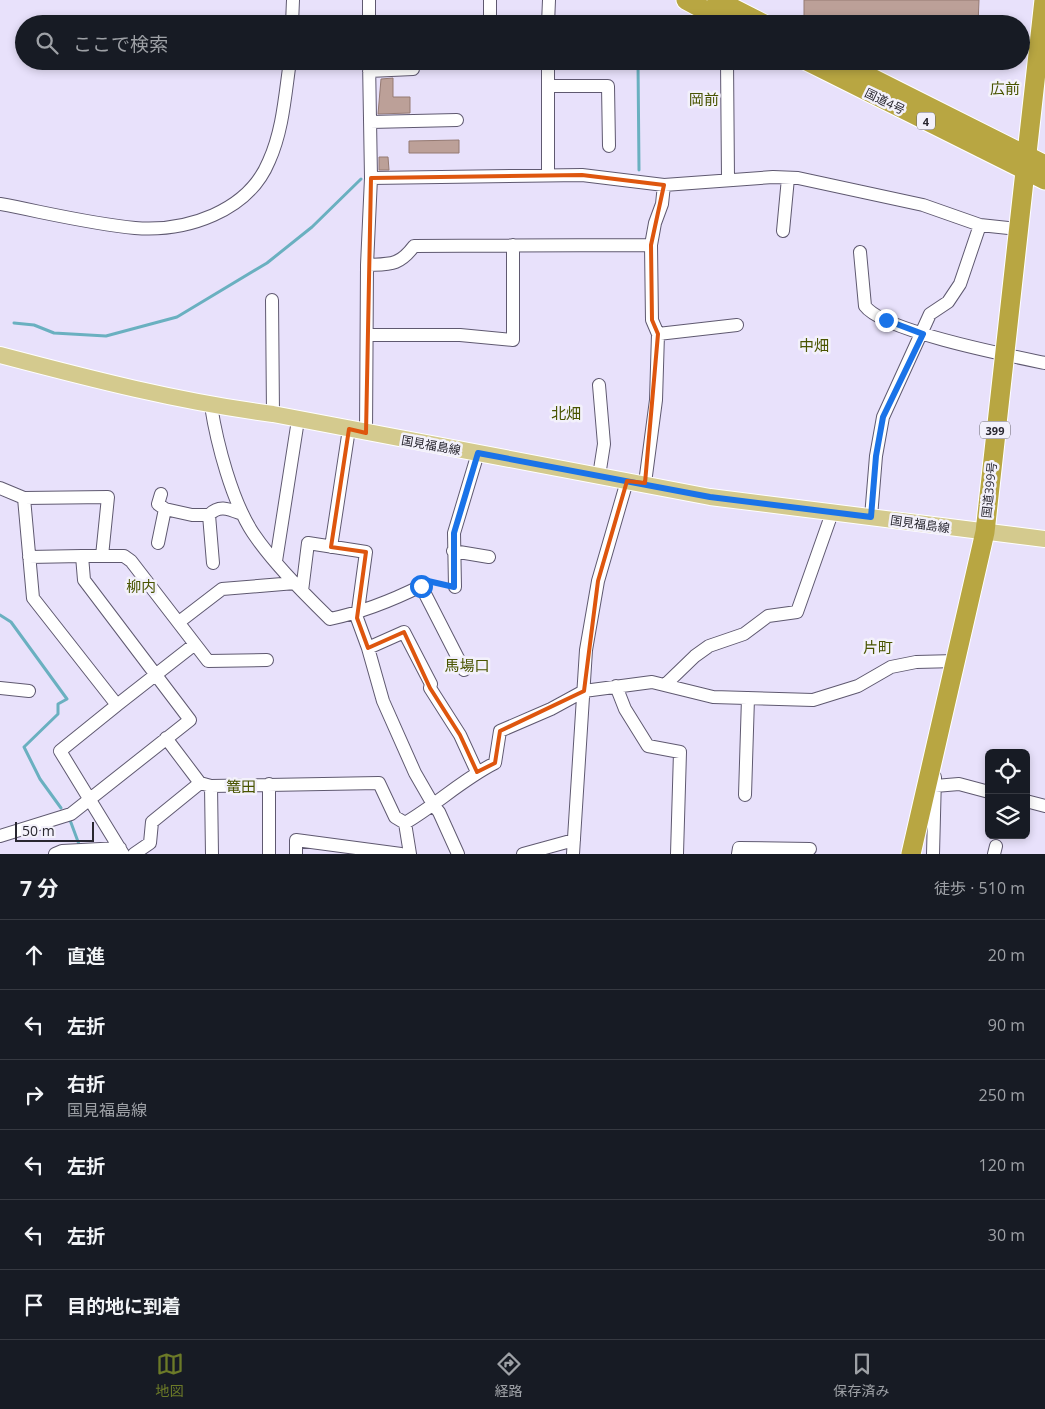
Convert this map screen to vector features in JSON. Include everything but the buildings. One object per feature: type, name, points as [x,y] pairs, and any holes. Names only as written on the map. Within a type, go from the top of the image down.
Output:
[{"type":"highway","points":[[686,0],[727,13]]},
{"type":"highway","name":"国道399号","points":[[911,854],[985,532],[1003,355],[1043,34],[1044,0]]},
{"type":"highway","name":"国道4号","points":[[825,70],[1026,163],[1045,165]]},
{"type":"highway","name":"国道4号","points":[[855,70],[1026,163],[1045,180]]},
{"type":"main road","name":"国見福島線","points":[[0,355],[83,378],[211,406],[273,414],[366,433],[645,483],[710,497],[1045,539]]},
{"type":"street","points":[[292,15],[293,0]]},
{"type":"street","points":[[369,0],[369,15]]},
{"type":"street","points":[[490,0],[490,15]]},
{"type":"street","points":[[548,15],[549,0]]},
{"type":"street","points":[[0,204],[136,228],[190,223],[224,210],[238,202],[262,176],[269,162],[282,119],[289,70]]},
{"type":"street","points":[[366,433],[367,265],[371,178],[369,70]]},
{"type":"street","points":[[548,70],[548,175]]},
{"type":"street","points":[[727,70],[728,179]]},
{"type":"street","points":[[548,86],[608,86],[609,146]]},
{"type":"street","points":[[370,122],[458,120]]},
{"type":"street","points":[[371,178],[582,175],[664,185],[728,179],[788,178],[923,205],[980,225],[1018,229]]},
{"type":"street","points":[[783,232],[788,178]]},
{"type":"street","points":[[645,483],[656,400],[658,334],[652,320],[651,245],[655,223],[662,204],[664,185]]},
{"type":"street","points":[[871,517],[876,456],[883,417],[923,334],[930,314],[948,302],[960,284],[980,225]]},
{"type":"street","points":[[367,335],[460,335],[514,340],[513,245]]},
{"type":"street","points":[[367,265],[394,264],[414,246],[651,245]]},
{"type":"street","points":[[860,252],[865,306],[868,310],[886,320],[923,334],[1003,355],[1045,363]]},
{"type":"street","points":[[272,300],[273,414]]},
{"type":"street","points":[[658,334],[737,325]]},
{"type":"street","points":[[599,476],[604,444],[600,385]]},
{"type":"street","points":[[211,406],[215,435],[242,514],[253,533],[298,587],[330,618],[359,613],[385,604],[421,586],[464,670]]},
{"type":"street","points":[[276,561],[298,420]]},
{"type":"street","points":[[332,547],[349,429]]},
{"type":"street","points":[[454,587],[454,533],[478,453]]},
{"type":"street","points":[[573,854],[586,650],[598,581],[628,480]]},
{"type":"street","points":[[0,488],[24,498],[108,497],[102,556]]},
{"type":"street","points":[[161,494],[158,504],[165,509],[192,515],[209,515],[215,509],[226,508],[242,514]]},
{"type":"street","points":[[24,498],[33,598],[117,705]]},
{"type":"street","points":[[158,543],[165,509]]},
{"type":"street","points":[[666,684],[695,656],[709,646],[744,634],[768,616],[797,612],[832,513]]},
{"type":"street","points":[[209,515],[214,563]]},
{"type":"street","points":[[298,587],[308,543],[366,552],[357,618],[368,648],[383,701],[458,854]]},
{"type":"street","points":[[453,551],[489,557]]},
{"type":"street","points":[[0,836],[71,814],[190,720],[84,580],[82,556]]},
{"type":"street","points":[[29,557],[124,556],[131,561],[208,661],[267,660]]},
{"type":"street","points":[[179,622],[222,589],[298,587]]},
{"type":"street","points":[[368,648],[404,632],[431,684],[430,688],[460,735],[477,772]]},
{"type":"street","points":[[122,851],[60,751],[195,644]]},
{"type":"street","points":[[405,824],[434,806],[477,772],[495,763],[500,730],[551,709],[584,691],[652,682],[713,697],[813,700],[858,686],[891,667],[916,662],[956,661]]},
{"type":"street","points":[[616,686],[625,710],[643,735],[648,746],[680,752],[678,854]]},
{"type":"street","points":[[0,688],[29,691]]},
{"type":"street","points":[[745,795],[748,698]]},
{"type":"street","points":[[166,738],[205,784],[212,854]]},
{"type":"street","points":[[933,854],[936,743]]},
{"type":"street","points":[[134,854],[150,843],[152,822],[205,784],[379,783],[395,817],[405,824],[410,854]]},
{"type":"street","points":[[269,784],[269,854]]},
{"type":"street","points":[[935,786],[960,784],[985,791]]},
{"type":"street","points":[[1030,802],[1045,806]]},
{"type":"street","points":[[296,854],[296,840],[401,854]]},
{"type":"street","points":[[523,854],[574,840]]},
{"type":"street","points":[[738,854],[739,848],[790,852],[810,849]]},
{"type":"street","points":[[55,854],[62,851],[82,850],[122,851]]},
{"type":"path","points":[[421,586],[428,581],[454,587]]},
{"type":"highlighted area","points":[[582,175],[664,185],[651,245],[652,320],[658,334],[650,450],[645,483],[627,481],[598,581],[584,691],[500,731],[495,763],[477,772],[460,735],[430,688],[404,632],[368,648],[357,618],[366,552],[331,547],[349,429],[366,433],[371,178]]},
{"type":"waterway","points":[[638,70],[639,170]]},
{"type":"waterway","points":[[14,323],[34,325],[54,333],[106,336],[177,317],[267,263],[312,227],[361,179]]},
{"type":"waterway","points":[[0,615],[11,622],[67,699],[58,704],[58,714],[24,747],[40,779],[61,808]]},
{"type":"waterway","points":[[70,820],[80,847]]},
{"type":"district","name":"広前","points":[[1005,88]]},
{"type":"district","name":"岡前","points":[[704,99]]},
{"type":"district","name":"中畑","points":[[814,345]]},
{"type":"district","name":"北畑","points":[[566,413]]},
{"type":"district","name":"柳内","points":[[141,586]]},
{"type":"district","name":"片町","points":[[878,647]]},
{"type":"district","name":"馬場口","points":[[467,665]]},
{"type":"district","name":"篭田","points":[[241,786]]},
{"type":"route","points":[[421,586],[428,581],[454,587],[454,533],[478,453],[580,473],[645,483],[710,497],[871,517],[876,456],[883,417],[923,334],[886,320]]}]
